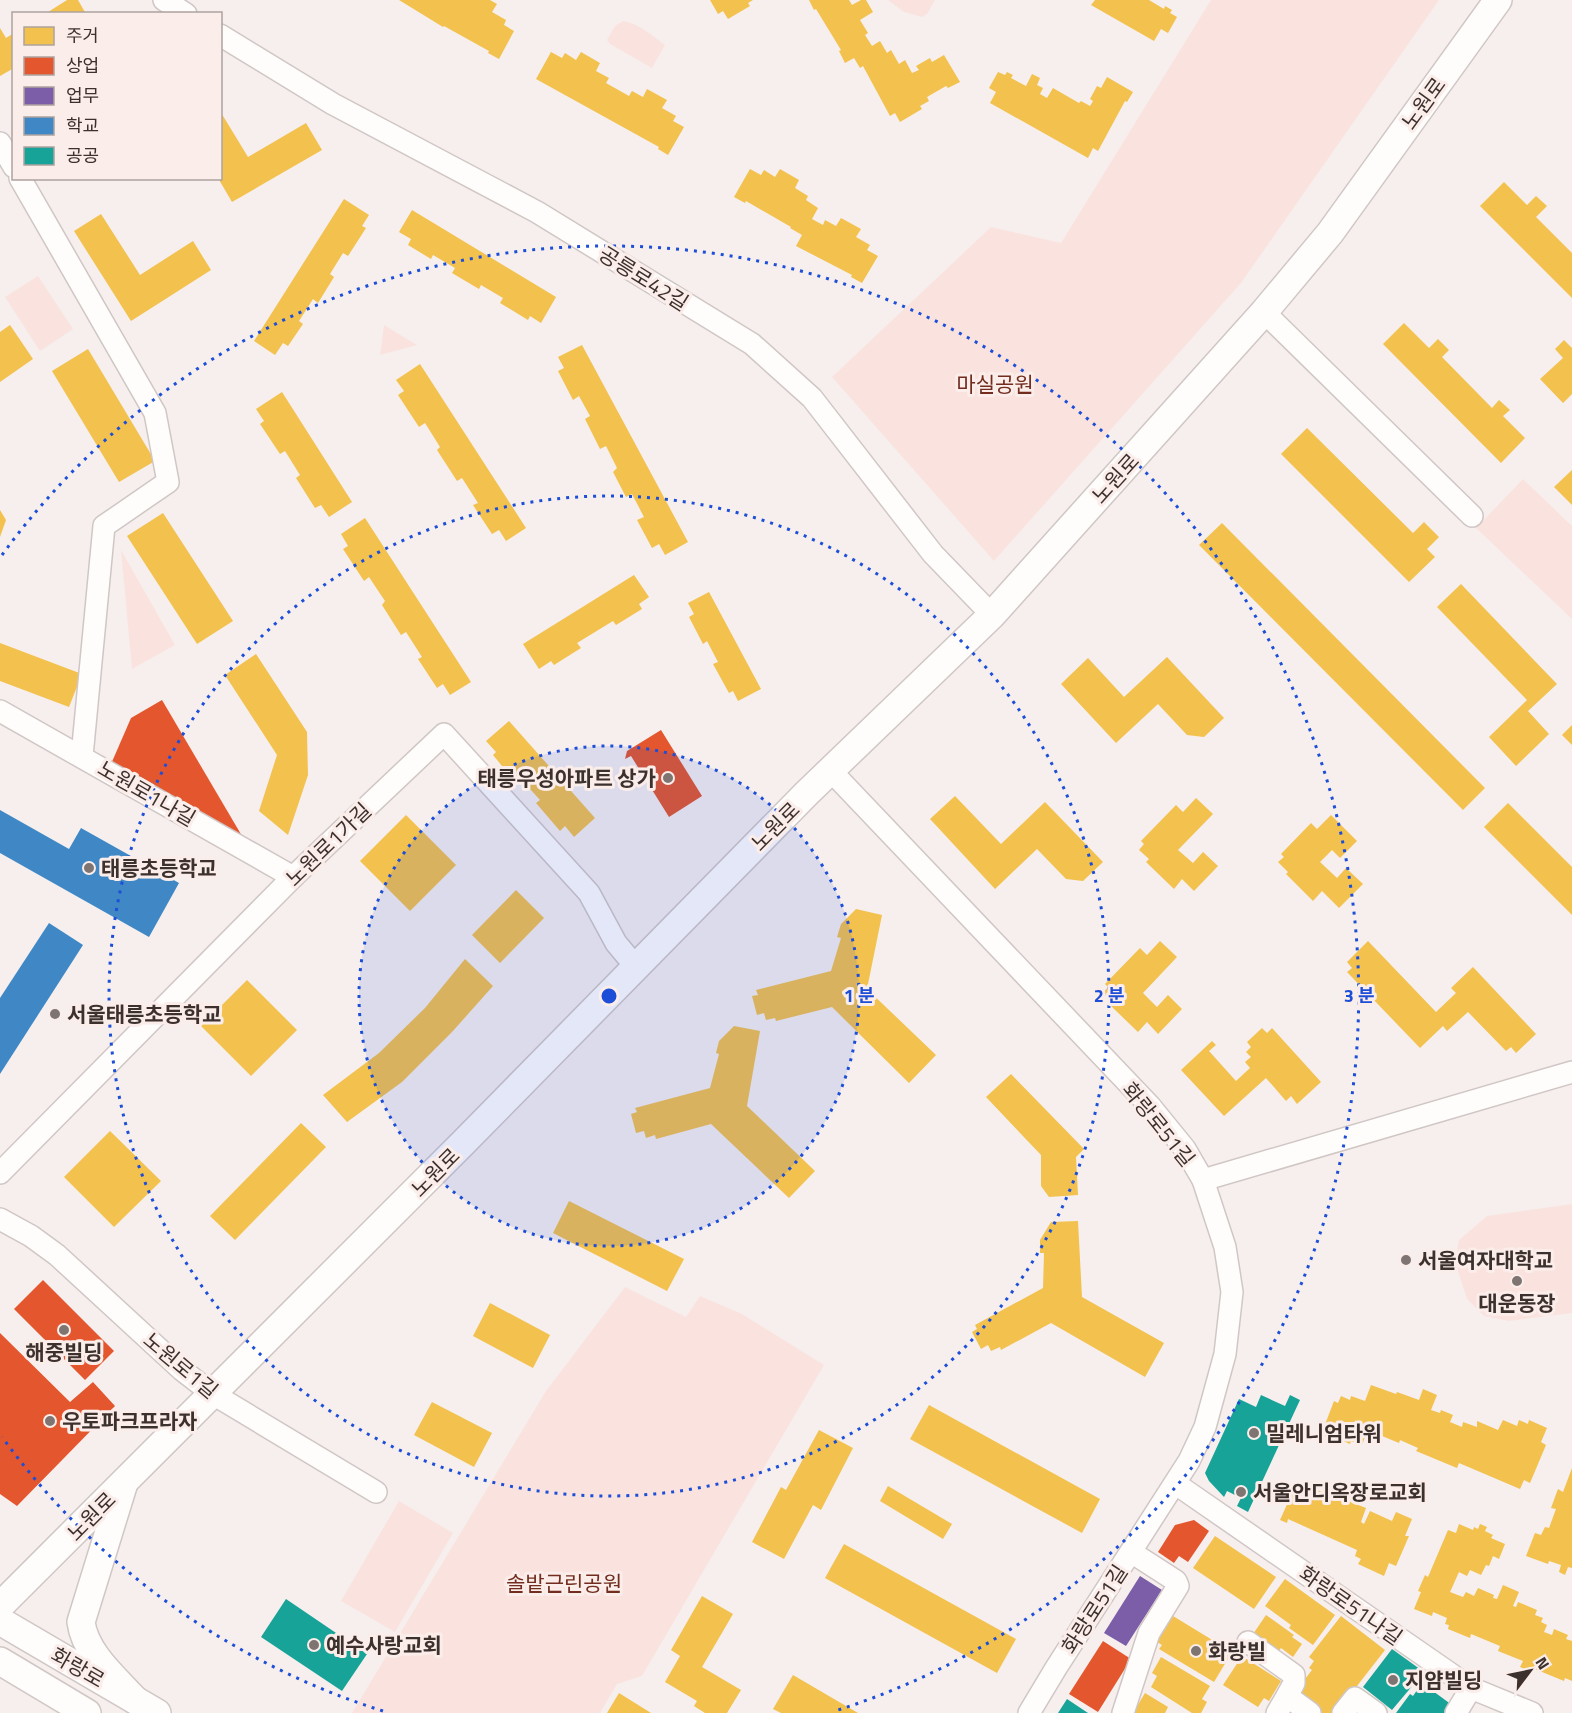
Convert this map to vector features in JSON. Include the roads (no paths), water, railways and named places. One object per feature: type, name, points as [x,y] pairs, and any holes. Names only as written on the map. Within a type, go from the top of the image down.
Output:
[{"type":"main road","name":"노원로","points":[[0,1606],[213,1395],[831,771],[992,615],[1264,312],[1330,233],[1498,0]]},
{"type":"main road","points":[[124,1483],[81,1622],[82,1634],[90,1648],[146,1706]]},
{"type":"main road","name":"화랑로","points":[[0,1621],[146,1706]]},
{"type":"main road","name":"화랑로","points":[[0,1661],[87,1713]]},
{"type":"street","points":[[164,0],[183,12]]},
{"type":"street","name":"공릉로42길","points":[[222,36],[333,104],[537,212],[752,344],[812,398],[933,554],[992,615]]},
{"type":"street","points":[[0,143],[12,164]]},
{"type":"street","points":[[21,180],[155,413],[168,482],[104,526],[82,756]]},
{"type":"street","points":[[1264,312],[1472,516]]},
{"type":"street","name":"노원로1나길","points":[[0,711],[293,877]]},
{"type":"street","name":"노원로1가길","points":[[0,1173],[293,877],[444,734],[590,893],[616,943],[636,967]]},
{"type":"street","name":"화랑로51길","points":[[831,771],[1150,1106],[1185,1149],[1203,1180],[1225,1247],[1232,1292],[1225,1354],[1205,1427],[1176,1484],[1029,1713]]},
{"type":"street","points":[[1203,1180],[1572,1072]]},
{"type":"street","name":"노원로1길","points":[[0,1219],[31,1236],[57,1255],[182,1370],[213,1395],[376,1492]]},
{"type":"street","name":"화랑로51나길","points":[[1176,1484],[1471,1688],[1532,1713]]},
{"type":"street","points":[[1123,1713],[1149,1633],[1178,1586],[1176,1581],[1131,1552]]},
{"type":"street","points":[[1248,1642],[1294,1675],[1294,1683],[1282,1705],[1310,1713]]},
{"type":"street","points":[[1456,1713],[1471,1688]]},
{"type":"street","points":[[1343,1713],[1355,1698],[1376,1713]]},
{"type":"place","name":"태릉우성아파트 상가","points":[[668,778]]},
{"type":"place","name":"태릉초등학교","points":[[89,868]]},
{"type":"place","name":"서울태릉초등학교","points":[[55,1014]]},
{"type":"place","name":"서울여자대학교","points":[[1406,1260]]},
{"type":"place","name":"대운동장","points":[[1517,1281]]},
{"type":"place","name":"해중빌딩","points":[[64,1330]]},
{"type":"place","name":"우토파크프라자","points":[[50,1421]]},
{"type":"place","name":"밀레니엄타워","points":[[1254,1433]]},
{"type":"place","name":"서울안디옥장로교회","points":[[1241,1492]]},
{"type":"place","name":"예수사랑교회","points":[[314,1645]]},
{"type":"place","name":"화랑빌","points":[[1196,1651]]},
{"type":"place","name":"지얌빌딩","points":[[1393,1680]]},
{"type":"park label","name":"마실공원","points":[[995,384]]},
{"type":"park label","name":"솔밭근린공원","points":[[564,1583]]}]
